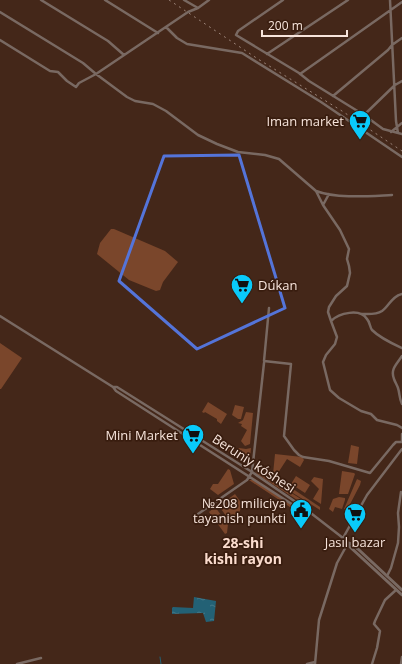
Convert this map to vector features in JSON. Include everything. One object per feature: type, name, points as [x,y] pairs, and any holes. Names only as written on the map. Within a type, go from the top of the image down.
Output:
[{"type":"street","points":[[41,0],[108,41],[124,55]]},
{"type":"street","points":[[105,0],[158,33]]},
{"type":"street","points":[[184,0],[198,8]]},
{"type":"street","points":[[0,40],[50,72],[58,72],[76,87],[79,83],[96,74],[188,12],[198,8],[209,0]]},
{"type":"street","points":[[284,0],[238,31],[236,35],[300,74],[383,129],[402,134]]},
{"type":"street","points":[[267,54],[348,0]]},
{"type":"street","points":[[390,0],[398,133]]},
{"type":"street","points":[[300,74],[402,2]]},
{"type":"street","points":[[0,12],[84,63],[127,97],[135,101],[153,104],[166,111],[198,135],[217,144],[238,152],[265,155],[279,159],[316,191],[323,205],[340,230],[349,249],[347,259],[350,273],[347,286],[336,296],[329,307],[328,312],[337,337],[323,362],[330,390],[361,411],[371,414],[377,420],[400,426],[402,428]]},
{"type":"street","points":[[166,27],[177,38],[187,44],[242,53],[321,102],[402,157]]},
{"type":"street","points":[[333,96],[402,38]]},
{"type":"street","points":[[364,115],[402,81]]},
{"type":"street","points":[[390,132],[402,123]]},
{"type":"street","points":[[316,191],[329,194],[375,196],[392,195]]},
{"type":"street","points":[[323,205],[329,194]]},
{"type":"street","points":[[331,321],[339,315],[354,313],[373,314],[382,311],[398,295],[402,294]]},
{"type":"street","points":[[198,514],[247,480],[252,472],[269,308]]},
{"type":"street","points":[[361,314],[367,318],[372,330],[391,343],[402,348]]},
{"type":"street","points":[[0,316],[112,387]]},
{"type":"street","points":[[402,356],[393,367],[392,372],[399,389],[399,399],[402,404]]},
{"type":"street","points":[[264,362],[291,364],[284,436],[299,455],[329,461],[370,473],[396,442],[402,442],[402,434]]},
{"type":"street","name":"Beruniy kóshesi","points":[[112,387],[117,387],[252,472],[308,512]]},
{"type":"street","name":"Beruniy kóshesi","points":[[112,387],[301,510],[308,512]]},
{"type":"street","points":[[343,538],[367,495],[402,449]]},
{"type":"street","points":[[387,576],[391,568],[398,543],[398,513],[401,492]]},
{"type":"street","points":[[308,512],[343,538],[349,546],[402,595]]},
{"type":"street","points":[[348,543],[352,544],[358,549],[402,590]]},
{"type":"street","points":[[307,664],[315,663],[319,620],[337,563],[348,543]]},
{"type":"street","points":[[372,664],[380,631],[374,624],[385,600],[396,590]]},
{"type":"street","points":[[401,664],[402,657]]},
{"type":"street","points":[[17,664],[41,658]]},
{"type":"highlighted area","points":[[239,155],[285,308],[197,349],[119,281],[164,156]]},
{"type":"shaded area","points":[[111,229],[165,251],[178,262],[163,282],[160,290],[156,291],[129,280],[97,254],[100,243]]},
{"type":"shaded area","points":[[0,343],[22,358],[1,389],[0,389]]},
{"type":"shaded area","points":[[208,402],[227,414],[221,424],[217,421],[217,419],[205,412],[202,412]]},
{"type":"shaded area","points":[[235,405],[244,407],[241,419],[238,419],[232,415]]},
{"type":"shaded area","points":[[246,412],[253,413],[250,444],[245,446],[241,441],[247,430],[241,426],[242,424],[238,423],[243,420]]},
{"type":"shaded area","points":[[351,445],[359,447],[357,464],[348,463]]},
{"type":"shaded area","points":[[239,448],[251,448],[250,458],[240,459],[228,451],[229,449],[233,451]]},
{"type":"shaded area","points":[[275,454],[302,457],[304,460],[300,467],[287,459],[276,476],[273,474]]},
{"type":"shaded area","points":[[228,469],[230,470],[234,484],[218,495],[210,489],[213,484],[218,484]]},
{"type":"shaded area","points":[[255,470],[312,506],[308,507],[257,474]]},
{"type":"shaded area","points":[[342,471],[355,474],[348,494],[339,494]]},
{"type":"shaded area","points":[[296,476],[310,485],[305,493],[291,484]]},
{"type":"shaded area","points":[[314,477],[323,479],[321,504],[313,499],[319,489],[311,481]]},
{"type":"shaded area","points":[[357,479],[361,481],[360,485],[347,510],[344,509]]},
{"type":"shaded area","points":[[249,480],[254,480],[304,513],[305,517]]},
{"type":"shaded area","points":[[287,485],[320,507],[320,510],[285,488]]},
{"type":"shaded area","points":[[235,494],[242,504],[239,512],[231,523],[219,506]]},
{"type":"shaded area","points":[[339,497],[345,498],[342,509],[335,507],[333,512],[329,509],[333,499]]},
{"type":"shaded area","points":[[215,507],[228,524],[227,533],[225,534],[209,512]]},
{"type":"water","points":[[194,597],[216,601],[214,621],[206,622],[203,613],[172,614],[173,607],[193,608]]},
{"type":"waterway","points":[[160,657],[161,664]]},
{"type":"railway","points":[[169,0],[402,151]]},
{"type":"place","name":"Iman market","points":[[360,140]]},
{"type":"place","name":"Dúkan","points":[[242,304]]},
{"type":"place","name":"Mini Market","points":[[193,454]]},
{"type":"place","name":"№208 miliciya tayanish punkti","points":[[301,530]]},
{"type":"place","name":"Jasıl bazar","points":[[355,534]]},
{"type":"district","name":"28-shi kishi rayon","points":[[243,550]]}]
